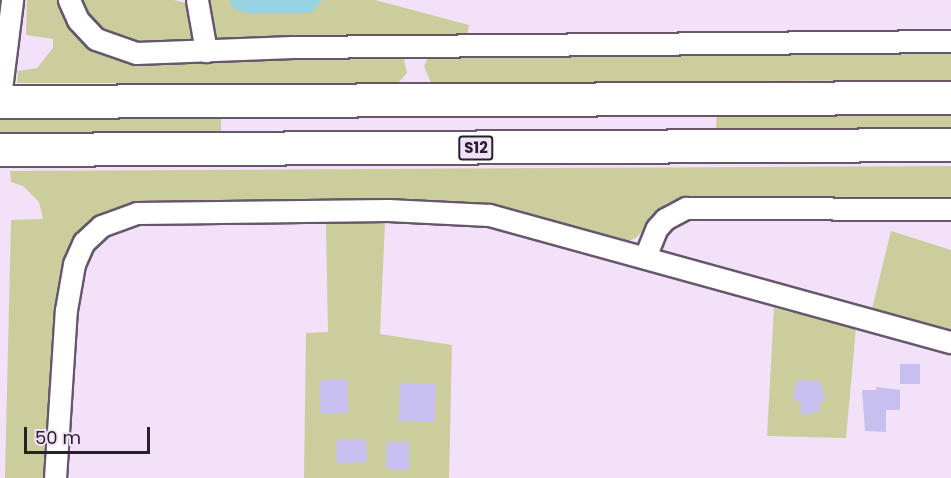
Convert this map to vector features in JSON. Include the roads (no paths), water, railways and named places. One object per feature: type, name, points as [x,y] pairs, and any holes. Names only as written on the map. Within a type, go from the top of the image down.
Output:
[{"type":"highway","points":[[0,102],[951,98]]},
{"type":"highway","name":"S12","points":[[0,150],[951,145]]},
{"type":"street","points":[[0,97],[12,0]]},
{"type":"street","points":[[69,0],[87,31],[108,46],[135,53],[951,41]]},
{"type":"street","points":[[197,0],[206,51]]},
{"type":"street","points":[[645,257],[657,228],[665,219],[686,208],[951,209]]},
{"type":"street","points":[[55,478],[70,277],[84,242],[111,221],[137,213],[183,211],[458,212],[532,224],[951,342]]},
{"type":"water","points":[[230,0],[322,0],[311,13],[246,13],[234,9]]}]
